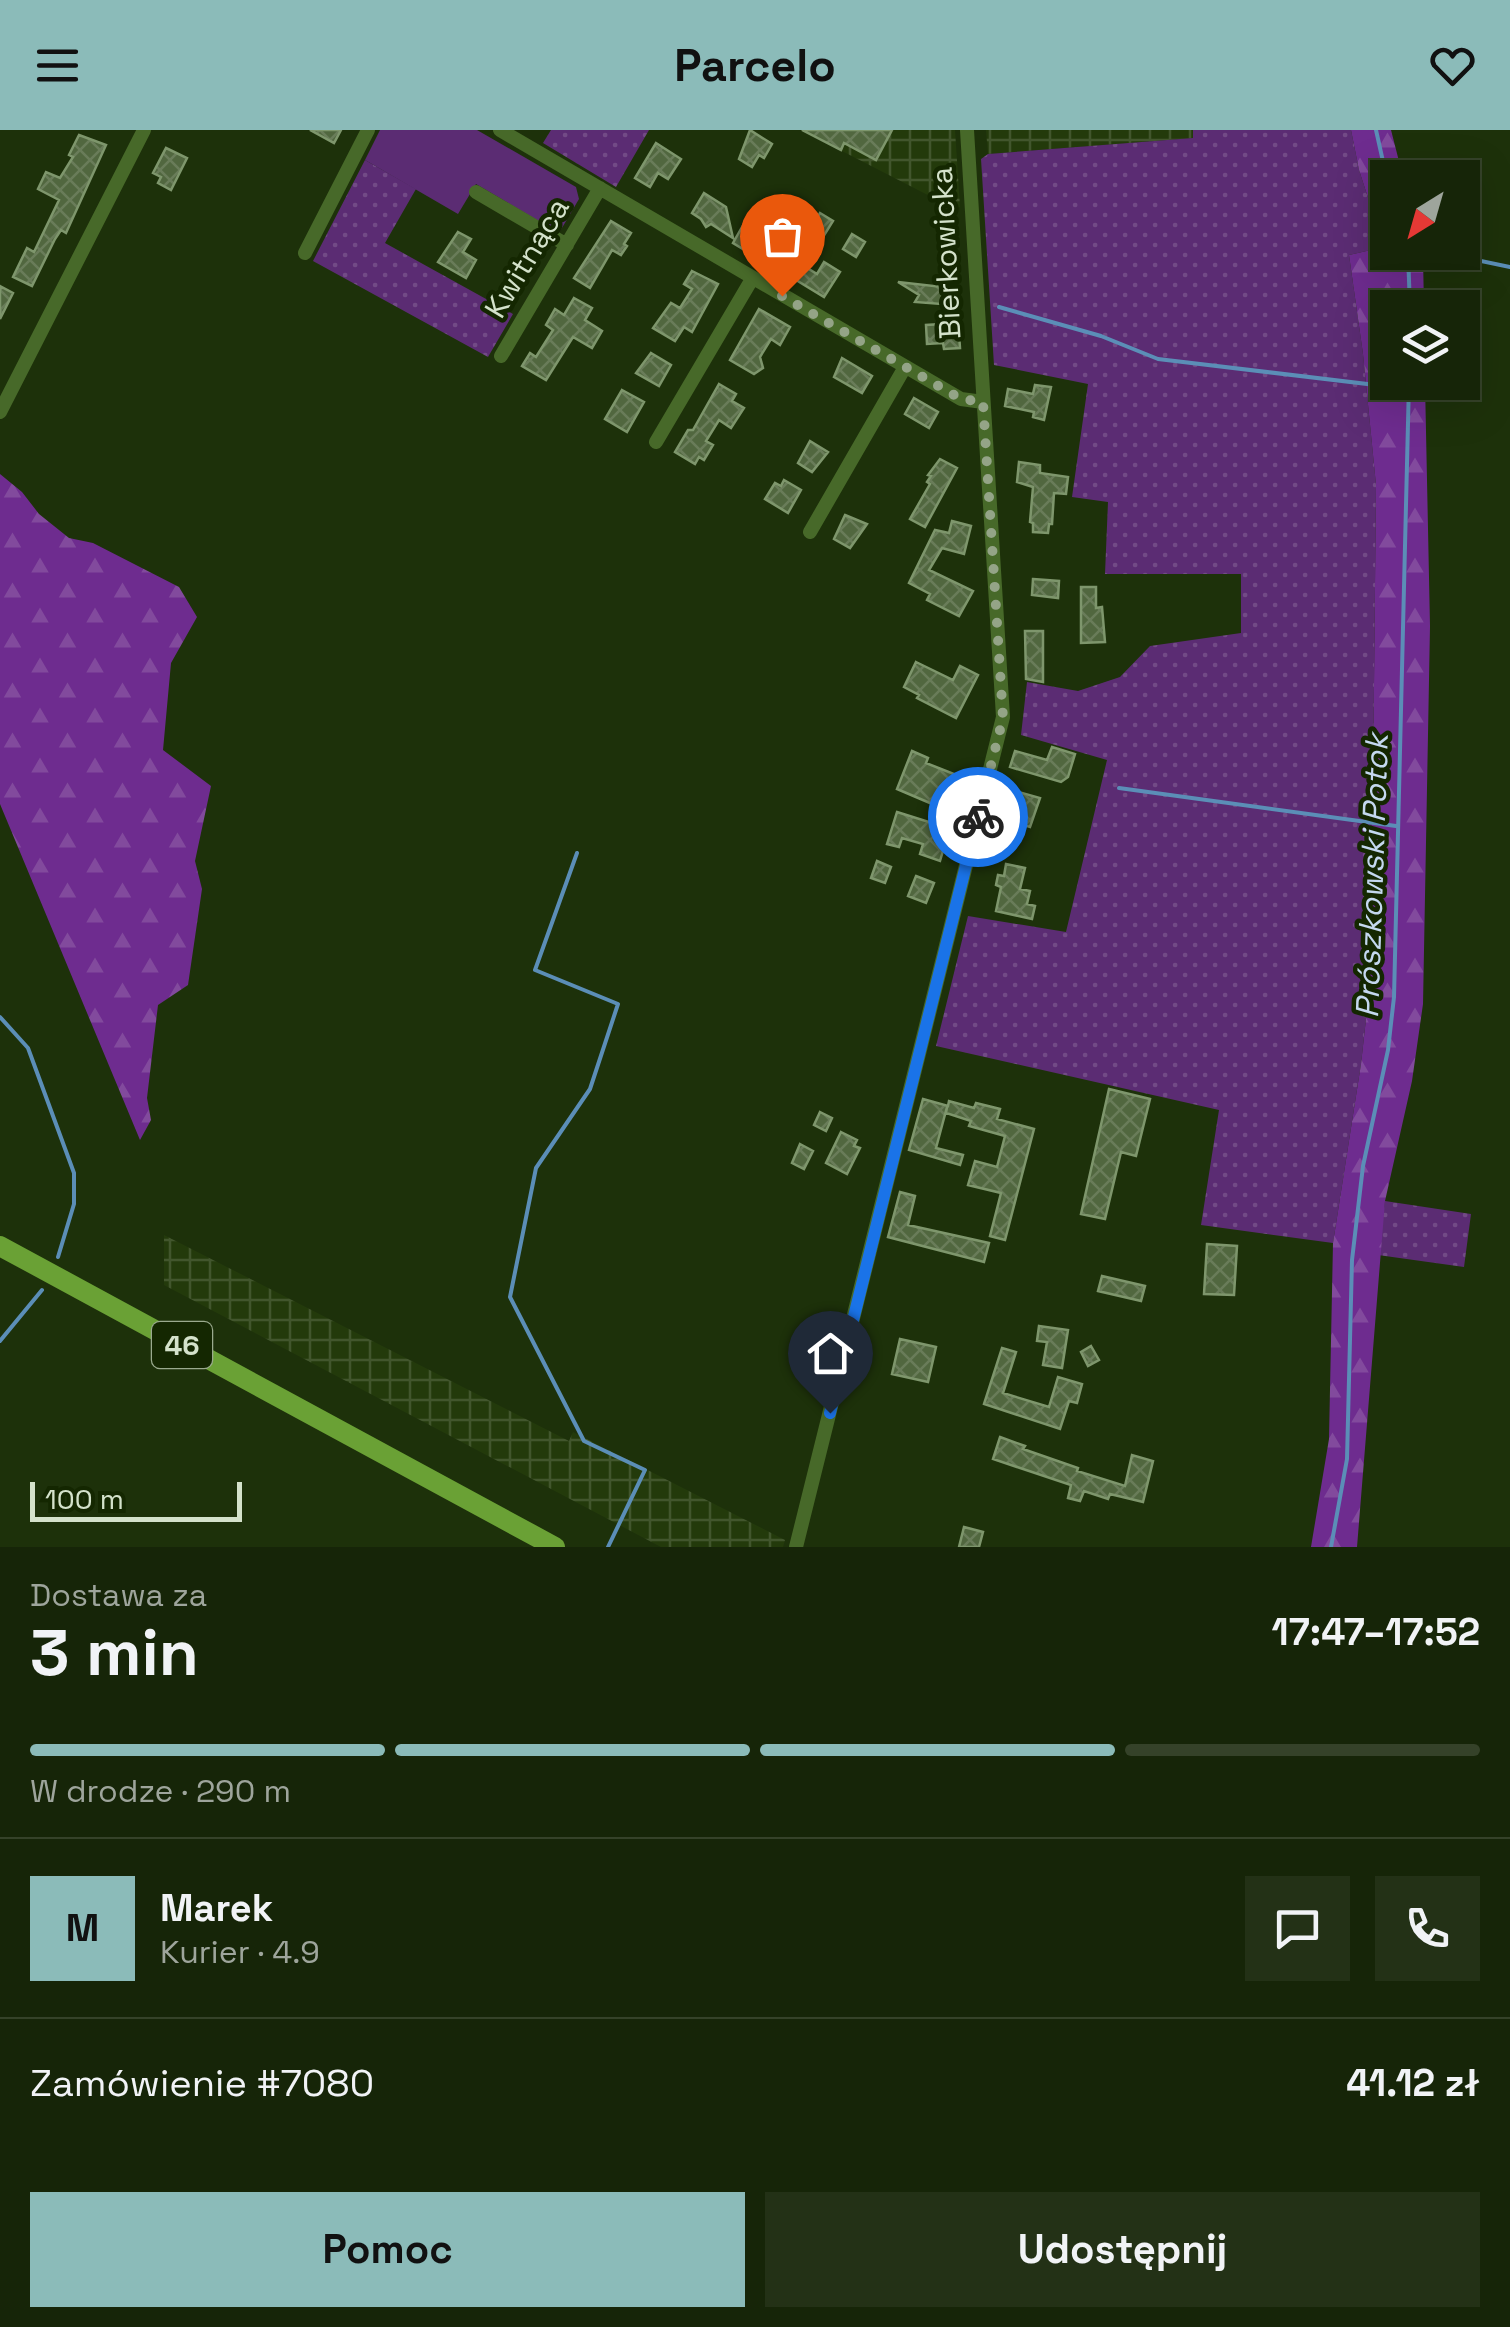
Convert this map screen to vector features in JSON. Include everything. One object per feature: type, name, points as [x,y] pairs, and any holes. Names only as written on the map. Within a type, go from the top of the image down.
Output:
[{"type":"main road","name":"46","points":[[0,1246],[555,1547]]},
{"type":"street","points":[[0,412],[144,130]]},
{"type":"street","points":[[305,253],[368,130]]},
{"type":"street","points":[[500,130],[961,399],[983,402]]},
{"type":"street","name":"Bierkowicka","points":[[796,1547],[1003,718],[966,130]]},
{"type":"street","name":"Kwitnąca","points":[[501,356],[600,188]]},
{"type":"street","points":[[476,192],[566,245]]},
{"type":"street","points":[[656,442],[752,279]]},
{"type":"street","points":[[810,532],[905,367]]},
{"type":"shaded area","points":[[380,130],[477,130],[576,187],[579,199],[559,233],[476,184],[458,214],[365,160]]},
{"type":"shaded area","points":[[551,130],[649,130],[616,187],[543,143]]},
{"type":"shaded area","points":[[801,130],[955,130],[960,207],[955,209]]},
{"type":"shaded area","points":[[986,130],[1193,130],[1194,138],[988,154]]},
{"type":"shaded area","points":[[1193,130],[1351,130],[1370,204],[1370,250],[1349,255],[1376,485],[1367,1010],[1333,1243],[1201,1225],[1219,1110],[936,1046],[968,916],[1066,932],[1107,760],[1021,735],[1027,682],[1078,691],[1120,677],[1150,646],[1241,633],[1241,574],[1105,574],[1108,502],[1072,497],[1088,384],[994,365],[981,159],[988,154],[1193,138]]},
{"type":"shaded area","points":[[365,160],[416,189],[385,243],[513,314],[488,357],[313,261]]},
{"type":"shaded area","points":[[1385,1201],[1471,1214],[1464,1267],[1378,1255]]},
{"type":"shaded area","points":[[164,1235],[569,1441],[573,1432],[785,1540],[783,1547],[661,1547],[164,1285]]},
{"type":"green space","points":[[1351,130],[1391,130],[1399,160],[1370,160],[1370,204]]},
{"type":"green space","points":[[1370,250],[1370,270],[1423,270],[1424,290],[1370,290],[1370,400],[1425,400],[1430,626],[1423,1004],[1412,1081],[1385,1201],[1357,1547],[1311,1547],[1329,1439],[1333,1243],[1367,1010],[1376,485],[1349,255]]},
{"type":"green space","points":[[0,474],[69,538],[93,543],[179,587],[197,617],[171,663],[163,750],[211,786],[195,861],[202,889],[188,985],[158,1005],[147,1098],[151,1120],[140,1140],[0,804]]},
{"type":"building","points":[[310,130],[341,130],[334,143]]},
{"type":"building","points":[[750,130],[772,144],[764,158],[759,155],[752,167],[739,159]]},
{"type":"building","points":[[802,130],[892,130],[876,160],[844,143],[841,150]]},
{"type":"building","points":[[79,135],[106,145],[66,233],[61,230],[55,239],[32,286],[13,277],[27,248],[34,252],[59,200],[38,189],[46,172],[60,178],[73,157],[69,155]]},
{"type":"building","points":[[656,143],[681,159],[668,179],[658,173],[650,187],[635,178]]},
{"type":"building","points":[[166,148],[187,158],[171,190],[158,183],[161,177],[153,173]]},
{"type":"building","points":[[704,193],[726,207],[733,238],[711,224],[706,227],[692,213]]},
{"type":"building","points":[[820,213],[833,221],[823,237],[810,230]]},
{"type":"building","points":[[749,215],[772,226],[759,248],[748,242],[743,249],[733,243]]},
{"type":"building","points":[[611,221],[631,233],[624,244],[627,246],[621,255],[612,250],[590,288],[574,278]]},
{"type":"building","points":[[458,232],[471,239],[463,252],[476,260],[466,278],[438,262]]},
{"type":"building","points":[[852,234],[865,242],[856,257],[843,249]]},
{"type":"building","points":[[778,250],[817,274],[824,262],[840,272],[824,297],[770,264]]},
{"type":"building","points":[[692,271],[718,284],[692,332],[684,327],[675,341],[653,328],[671,303],[680,308],[692,289],[684,284]]},
{"type":"building","points":[[898,282],[943,287],[941,304],[915,302],[919,295]]},
{"type":"building","points":[[0,286],[13,293],[0,319]]},
{"type":"building","points":[[574,298],[592,308],[585,320],[602,331],[592,348],[573,337],[546,380],[522,366],[530,353],[536,357],[553,330],[546,325],[555,309],[564,315]]},
{"type":"building","points":[[759,309],[790,327],[780,345],[771,339],[760,357],[763,368],[754,374],[730,360]]},
{"type":"building","points":[[958,317],[960,348],[927,344],[926,325]]},
{"type":"building","points":[[651,353],[671,365],[659,386],[636,373]]},
{"type":"building","points":[[842,358],[872,376],[862,393],[834,377]]},
{"type":"building","points":[[719,384],[736,394],[732,401],[744,408],[731,428],[719,420],[706,441],[713,445],[704,460],[699,457],[695,464],[675,452],[688,430],[693,430]]},
{"type":"building","points":[[1035,385],[1051,387],[1044,420],[1033,417],[1034,412],[1005,406],[1008,389],[1033,394]]},
{"type":"building","points":[[622,390],[644,402],[627,432],[605,419]]},
{"type":"building","points":[[914,398],[938,412],[929,428],[905,414]]},
{"type":"building","points":[[810,441],[828,452],[812,472],[798,463]]},
{"type":"building","points":[[940,459],[957,468],[925,527],[910,519],[930,484],[928,475]]},
{"type":"building","points":[[1019,462],[1040,465],[1040,473],[1068,477],[1066,494],[1054,493],[1048,533],[1033,532],[1033,487],[1017,482]]},
{"type":"building","points":[[784,480],[801,490],[788,513],[765,499],[775,483],[781,486]]},
{"type":"building","points":[[845,515],[867,524],[850,548],[834,539]]},
{"type":"building","points":[[952,521],[971,526],[964,554],[942,548],[929,570],[973,591],[959,616],[927,600],[930,594],[909,583],[935,530],[949,533]]},
{"type":"building","points":[[1033,579],[1059,581],[1058,598],[1032,595]]},
{"type":"building","points":[[1081,587],[1096,587],[1096,608],[1102,607],[1105,642],[1081,643]]},
{"type":"building","points":[[1025,631],[1043,631],[1043,682],[1026,679]]},
{"type":"building","points":[[916,662],[953,680],[960,666],[978,675],[956,718],[904,687]]},
{"type":"building","points":[[1052,747],[1075,754],[1068,777],[1061,782],[1010,767],[1015,751],[1047,760]]},
{"type":"building","points":[[912,751],[928,758],[926,763],[964,778],[951,812],[897,789]]},
{"type":"building","points":[[1015,791],[1040,798],[1030,827],[1010,821]]},
{"type":"building","points":[[897,812],[945,827],[943,832],[948,834],[940,861],[920,854],[923,844],[902,838],[899,847],[887,844]]},
{"type":"building","points":[[877,861],[891,867],[885,883],[871,878]]},
{"type":"building","points":[[1006,864],[1025,868],[1020,889],[1030,891],[1027,904],[1035,906],[1032,919],[996,911],[1001,887],[996,885],[998,875],[1004,876]]},
{"type":"building","points":[[916,876],[934,883],[926,903],[908,896]]},
{"type":"building","points":[[1109,1089],[1150,1099],[1136,1156],[1121,1152],[1105,1219],[1081,1214]]},
{"type":"building","points":[[923,1099],[948,1106],[949,1101],[974,1108],[976,1103],[1000,1109],[997,1119],[1034,1129],[1005,1240],[990,1236],[1001,1193],[968,1185],[975,1161],[997,1167],[1005,1136],[969,1126],[971,1121],[946,1113],[947,1107],[936,1148],[963,1155],[960,1165],[909,1150]]},
{"type":"building","points":[[820,1112],[832,1118],[826,1131],[814,1125]]},
{"type":"building","points":[[841,1132],[857,1140],[854,1146],[860,1148],[847,1174],[826,1163]]},
{"type":"building","points":[[800,1144],[813,1151],[804,1169],[792,1163]]},
{"type":"building","points":[[900,1192],[915,1196],[908,1225],[989,1243],[984,1262],[888,1237]]},
{"type":"building","points":[[1207,1244],[1237,1246],[1234,1295],[1204,1294]]},
{"type":"building","points":[[1102,1276],[1145,1286],[1141,1301],[1098,1291]]},
{"type":"building","points":[[1039,1326],[1068,1330],[1062,1368],[1043,1365],[1047,1342],[1037,1341]]},
{"type":"building","points":[[900,1339],[936,1347],[928,1382],[892,1374]]},
{"type":"building","points":[[1091,1346],[1099,1360],[1088,1366],[1081,1352]]},
{"type":"building","points":[[1002,1348],[1016,1352],[1003,1393],[1049,1407],[1058,1377],[1082,1384],[1077,1403],[1069,1401],[1060,1429],[984,1404]]},
{"type":"building","points":[[1000,1437],[1078,1468],[1077,1471],[1125,1486],[1132,1455],[1153,1461],[1143,1502],[1110,1494],[1108,1499],[1084,1491],[1080,1501],[1068,1498],[1071,1485],[993,1459]]},
{"type":"building","points":[[964,1527],[983,1532],[979,1547],[959,1547]]},
{"type":"waterway","name":"Prószkowski Potok","points":[[1376,130],[1383,160]]},
{"type":"waterway","points":[[1480,261],[1510,267]]},
{"type":"waterway","name":"Prószkowski Potok","points":[[1409,270],[1409,290]]},
{"type":"waterway","points":[[999,307],[1101,336],[1158,359],[1370,384]]},
{"type":"waterway","name":"Prószkowski Potok","points":[[1331,1547],[1347,1459],[1352,1260],[1363,1166],[1388,1050],[1394,997],[1409,400]]},
{"type":"waterway","points":[[1119,788],[1396,826]]},
{"type":"waterway","points":[[577,853],[535,970],[618,1004],[590,1089],[536,1168],[510,1297],[584,1441],[645,1470],[608,1547]]},
{"type":"waterway","points":[[0,1017],[28,1048],[74,1173],[74,1204],[58,1257]]},
{"type":"waterway","points":[[0,1341],[42,1290]]},
{"type":"way so far","points":[[782,296],[961,399],[983,402],[1003,718],[978,817]]},
{"type":"route","points":[[830,1413],[978,817]]}]
